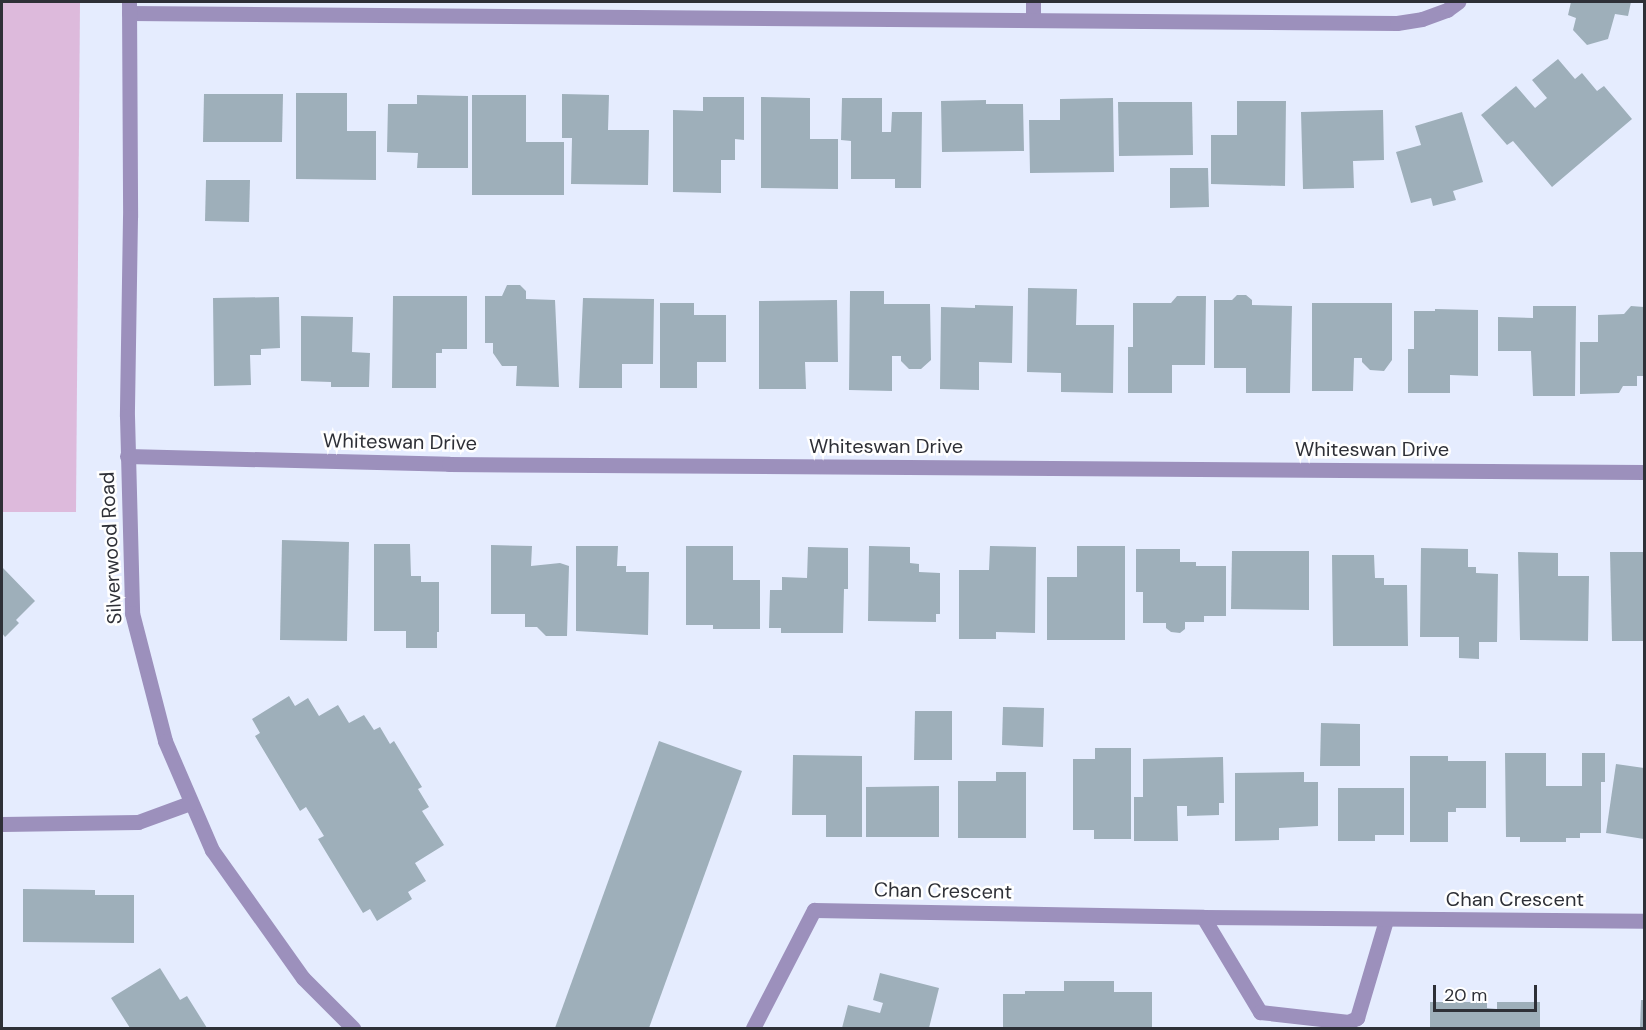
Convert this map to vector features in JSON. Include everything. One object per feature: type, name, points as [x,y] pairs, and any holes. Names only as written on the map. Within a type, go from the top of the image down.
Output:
[{"type":"street","points":[[1033,2],[1033,20]]},
{"type":"street","points":[[129,7],[591,8],[1033,20],[1396,23],[1422,19],[1458,2]]},
{"type":"street","name":"Silverwood Road","points":[[129,7],[127,456],[132,613],[165,741],[212,850],[303,978],[353,1029]]},
{"type":"street","name":"Whiteswan Drive","points":[[127,456],[461,464],[1644,472]]},
{"type":"street","points":[[2,824],[138,822],[190,802]]},
{"type":"street","name":"Chan Crescent","points":[[753,1029],[814,910],[1386,920],[1644,921]]},
{"type":"street","points":[[1203,917],[1260,1012],[1348,1022],[1357,1018],[1386,920]]},
{"type":"shaded area","points":[[2,2],[80,2],[76,512],[2,512]]},
{"type":"building","points":[[1571,2],[1631,2],[1628,16],[1615,14],[1608,39],[1587,45],[1573,30],[1576,18],[1568,15]]},
{"type":"building","points":[[1558,59],[1575,79],[1582,73],[1597,91],[1604,86],[1632,119],[1552,187],[1513,141],[1507,145],[1481,115],[1516,86],[1535,108],[1547,98],[1532,80]]},
{"type":"building","points":[[296,93],[347,93],[347,131],[376,131],[376,180],[296,179]]},
{"type":"building","points":[[204,94],[283,94],[282,142],[203,142]]},
{"type":"building","points":[[562,94],[609,95],[608,130],[649,130],[648,185],[571,184],[572,138],[562,138]]},
{"type":"building","points":[[417,95],[468,96],[468,168],[417,168],[418,153],[387,152],[388,104],[417,104]]},
{"type":"building","points":[[472,95],[526,95],[526,142],[564,142],[564,195],[472,195]]},
{"type":"building","points":[[703,97],[744,97],[744,140],[735,139],[735,160],[721,160],[721,193],[673,192],[673,110],[703,111]]},
{"type":"building","points":[[761,97],[810,98],[810,139],[838,139],[838,189],[761,188]]},
{"type":"building","points":[[842,98],[882,98],[882,132],[891,132],[892,112],[922,112],[921,188],[895,188],[895,179],[851,179],[851,141],[841,140]]},
{"type":"building","points":[[1113,98],[1114,172],[1030,173],[1029,120],[1060,120],[1060,99]]},
{"type":"building","points":[[986,100],[986,104],[1023,104],[1024,151],[942,152],[941,101]]},
{"type":"building","points":[[1237,101],[1286,101],[1285,186],[1211,184],[1211,135],[1237,135]]},
{"type":"building","points":[[1118,102],[1192,102],[1193,155],[1119,156]]},
{"type":"building","points":[[1383,110],[1384,160],[1353,161],[1354,188],[1303,189],[1301,112]]},
{"type":"building","points":[[1462,112],[1483,182],[1453,191],[1456,200],[1433,206],[1431,198],[1411,203],[1396,152],[1421,145],[1415,126]]},
{"type":"building","points":[[1170,168],[1208,168],[1209,207],[1170,208]]},
{"type":"building","points":[[206,180],[250,180],[249,222],[205,221]]},
{"type":"building","points":[[507,285],[520,285],[526,291],[526,299],[555,300],[559,387],[516,386],[517,366],[502,366],[493,353],[493,343],[485,343],[485,296],[502,296]]},
{"type":"building","points":[[1028,288],[1077,289],[1076,325],[1114,325],[1113,393],[1061,392],[1061,373],[1027,372]]},
{"type":"building","points":[[850,291],[884,291],[884,304],[930,304],[931,360],[921,369],[909,369],[901,361],[901,356],[892,356],[892,391],[849,390]]},
{"type":"building","points":[[1237,295],[1246,295],[1252,300],[1252,305],[1292,306],[1290,393],[1246,393],[1246,368],[1214,368],[1214,300],[1232,300]]},
{"type":"building","points":[[393,296],[467,296],[467,349],[442,349],[442,353],[436,353],[436,388],[392,388]]},
{"type":"building","points":[[1177,296],[1206,296],[1205,365],[1172,365],[1172,393],[1128,393],[1128,347],[1133,347],[1133,303],[1171,303]]},
{"type":"building","points":[[279,297],[280,348],[261,349],[261,355],[250,355],[251,385],[214,386],[213,298]]},
{"type":"building","points":[[583,298],[654,299],[653,364],[622,364],[622,388],[579,388]]},
{"type":"building","points":[[837,300],[838,362],[805,362],[806,389],[759,389],[759,301]]},
{"type":"building","points":[[660,303],[694,303],[694,315],[726,315],[726,362],[697,362],[697,388],[660,388]]},
{"type":"building","points":[[1312,303],[1392,303],[1392,360],[1384,371],[1370,370],[1362,362],[1362,358],[1354,358],[1353,391],[1312,391]]},
{"type":"building","points":[[975,305],[1013,306],[1012,363],[979,362],[979,390],[940,389],[941,307],[975,308]]},
{"type":"building","points":[[1533,306],[1576,306],[1575,396],[1533,396],[1531,351],[1498,351],[1498,317],[1533,318]]},
{"type":"building","points":[[1631,306],[1644,307],[1644,376],[1637,376],[1637,386],[1623,386],[1619,393],[1580,394],[1580,342],[1598,342],[1598,315],[1624,314]]},
{"type":"building","points":[[1435,309],[1478,310],[1478,376],[1450,375],[1450,393],[1408,393],[1408,349],[1414,349],[1414,311],[1435,311]]},
{"type":"building","points":[[301,316],[353,317],[352,352],[370,353],[369,387],[331,387],[331,382],[301,381]]},
{"type":"building","points":[[282,540],[349,542],[347,641],[280,640]]},
{"type":"building","points":[[374,544],[410,544],[411,576],[421,576],[421,582],[439,582],[437,648],[406,648],[406,631],[374,631]]},
{"type":"building","points":[[491,545],[532,546],[531,566],[560,563],[569,566],[567,636],[546,636],[537,627],[525,627],[525,614],[491,614]]},
{"type":"building","points":[[576,546],[618,546],[617,566],[626,566],[626,572],[649,572],[648,635],[576,631]]},
{"type":"building","points":[[686,546],[733,546],[733,580],[760,580],[760,629],[713,629],[713,625],[686,625]]},
{"type":"building","points":[[869,546],[910,547],[910,563],[919,564],[919,572],[940,573],[940,614],[936,614],[936,622],[868,621]]},
{"type":"building","points":[[990,546],[1036,547],[1035,633],[996,632],[996,639],[959,639],[959,570],[989,570]]},
{"type":"building","points":[[1077,546],[1125,546],[1125,640],[1047,640],[1047,577],[1077,577]]},
{"type":"building","points":[[808,547],[848,548],[848,589],[844,589],[843,633],[781,633],[781,628],[769,628],[770,590],[782,590],[782,577],[807,578]]},
{"type":"building","points":[[1421,548],[1468,549],[1468,567],[1476,567],[1476,573],[1498,574],[1497,642],[1479,642],[1479,659],[1459,658],[1459,637],[1420,637]]},
{"type":"building","points":[[1136,549],[1180,549],[1180,562],[1196,562],[1196,566],[1226,566],[1226,616],[1204,616],[1204,622],[1185,622],[1185,629],[1180,633],[1171,632],[1166,628],[1166,623],[1143,623],[1143,592],[1136,592]]},
{"type":"building","points":[[1232,551],[1309,551],[1309,610],[1231,609]]},
{"type":"building","points":[[1518,552],[1558,553],[1558,576],[1589,576],[1588,641],[1520,640]]},
{"type":"building","points":[[1610,552],[1644,552],[1644,641],[1612,641]]},
{"type":"building","points":[[1332,555],[1374,555],[1375,578],[1384,578],[1384,585],[1407,585],[1408,646],[1333,646]]},
{"type":"building","points":[[2,567],[35,601],[16,620],[19,623],[5,637],[2,633]]},
{"type":"building","points":[[289,696],[295,706],[308,698],[319,716],[338,705],[349,723],[364,715],[374,730],[380,727],[390,744],[394,741],[422,787],[418,789],[429,807],[422,811],[444,845],[415,863],[426,881],[408,892],[412,899],[377,921],[370,909],[363,913],[318,839],[324,836],[306,807],[300,811],[255,736],[260,733],[252,719]]},
{"type":"building","points":[[1003,707],[1044,708],[1043,747],[1002,745]]},
{"type":"building","points":[[915,711],[952,711],[952,760],[914,760]]},
{"type":"building","points":[[1321,723],[1360,724],[1360,766],[1320,766]]},
{"type":"building","points":[[659,741],[742,771],[649,1028],[555,1028]]},
{"type":"building","points":[[1095,748],[1131,748],[1131,839],[1094,839],[1094,830],[1073,830],[1073,759],[1095,759]]},
{"type":"building","points":[[1505,753],[1546,753],[1546,786],[1582,786],[1582,753],[1605,753],[1605,782],[1601,782],[1601,833],[1580,833],[1580,838],[1566,838],[1566,842],[1520,842],[1520,837],[1506,837]]},
{"type":"building","points":[[793,755],[862,756],[862,837],[826,837],[826,815],[792,815]]},
{"type":"building","points":[[1410,756],[1448,756],[1448,761],[1486,761],[1486,808],[1456,808],[1456,812],[1448,812],[1448,842],[1410,842]]},
{"type":"building","points":[[1223,757],[1224,803],[1219,803],[1219,815],[1187,816],[1187,806],[1177,806],[1178,841],[1134,841],[1134,797],[1143,797],[1143,759]]},
{"type":"building","points":[[1616,764],[1644,768],[1644,839],[1606,833]]},
{"type":"building","points":[[996,772],[1026,772],[1026,838],[958,838],[958,781],[996,781]]},
{"type":"building","points":[[1304,772],[1304,782],[1318,782],[1318,826],[1279,828],[1279,840],[1235,841],[1235,773]]},
{"type":"building","points":[[939,786],[939,837],[866,837],[866,787]]},
{"type":"building","points":[[1338,788],[1404,788],[1404,835],[1375,835],[1375,841],[1338,841]]},
{"type":"building","points":[[23,889],[95,890],[95,895],[134,895],[134,943],[23,942]]},
{"type":"building","points":[[160,968],[180,1000],[187,996],[207,1028],[130,1028],[111,998]]},
{"type":"building","points":[[880,973],[939,988],[929,1028],[842,1028],[848,1005],[880,1013],[883,1003],[873,1000]]},
{"type":"building","points":[[1064,981],[1114,981],[1114,992],[1152,992],[1152,1028],[1003,1028],[1003,994],[1025,994],[1025,991],[1064,991]]},
{"type":"building","points":[[1641,1000],[1644,1000],[1644,1028],[1640,1028]]},
{"type":"building","points":[[1430,1002],[1487,1002],[1487,1008],[1497,1009],[1497,1002],[1540,1002],[1540,1028],[1430,1028]]}]
